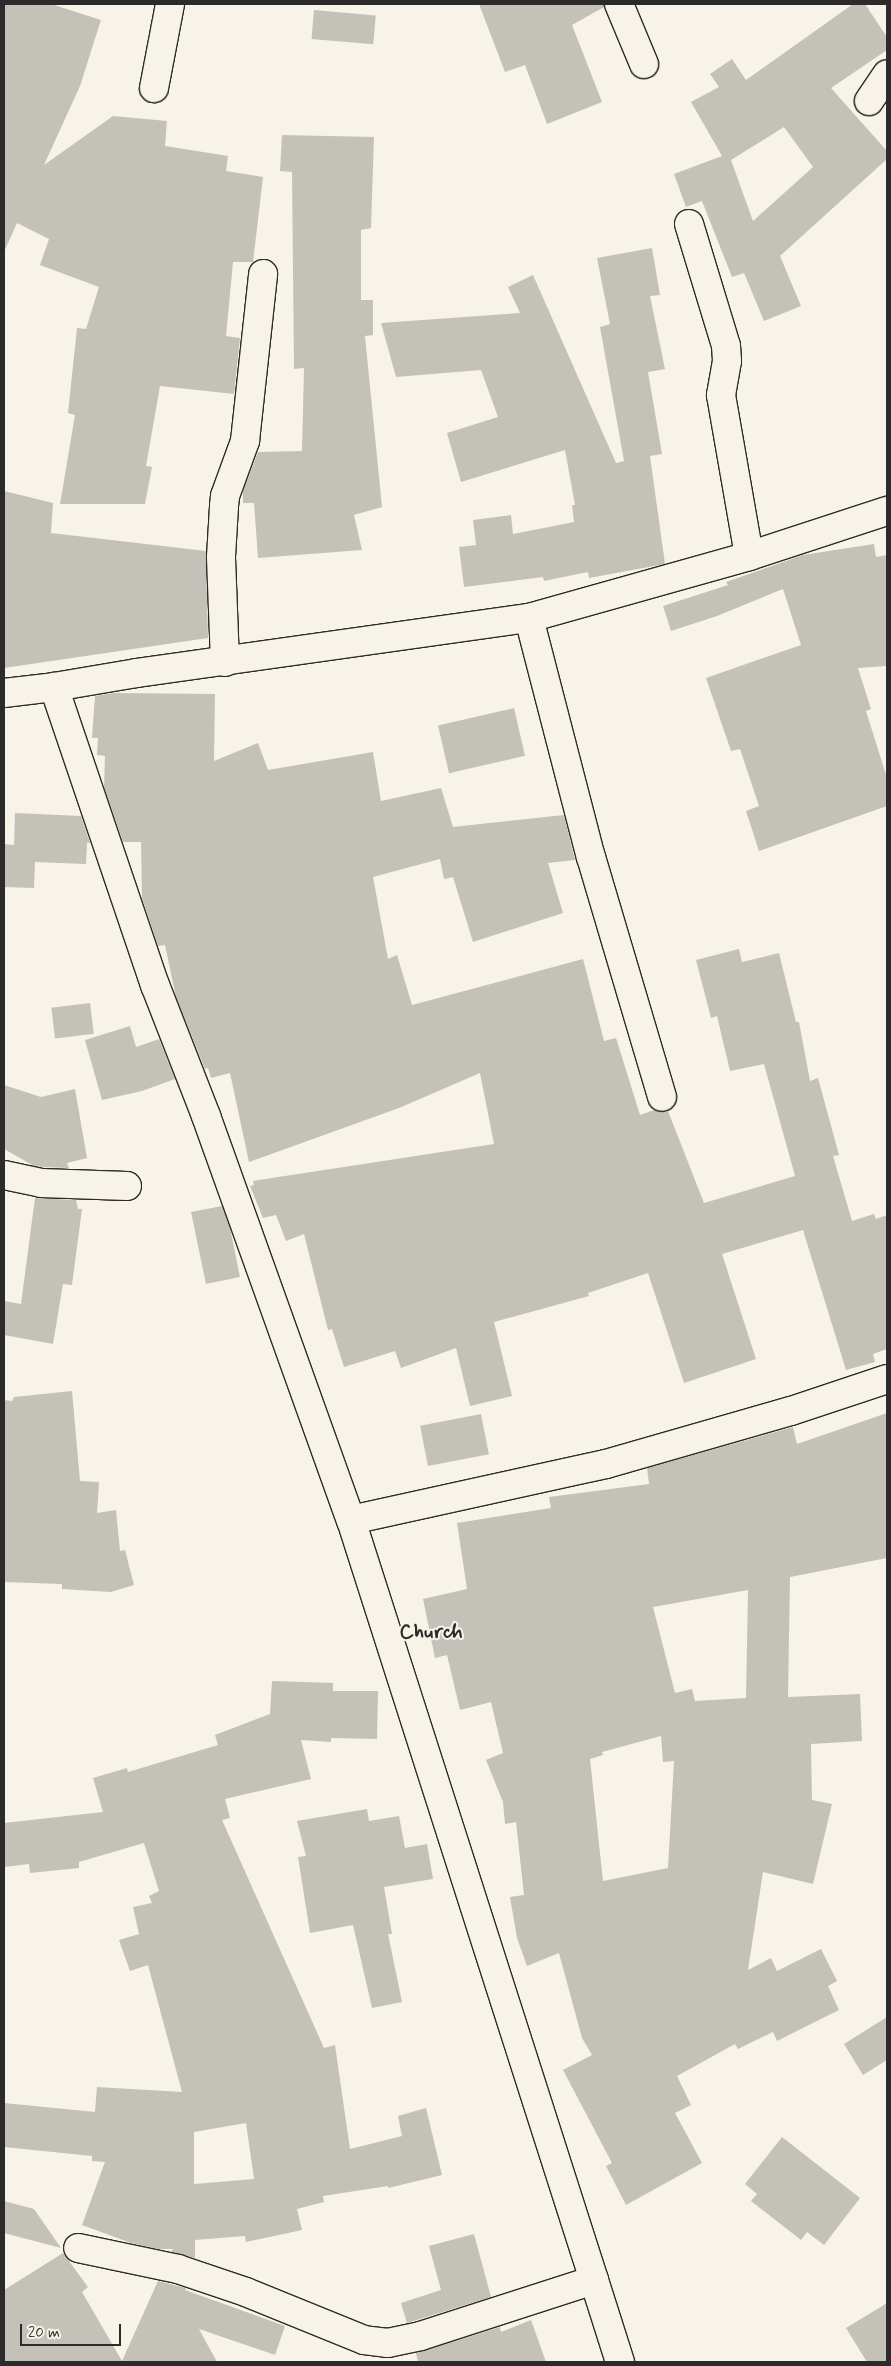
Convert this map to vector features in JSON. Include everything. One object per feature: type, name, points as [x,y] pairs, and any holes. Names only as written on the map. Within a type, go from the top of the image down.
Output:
[{"type":"street","points":[[154,88],[170,4]]},
{"type":"street","points":[[619,4],[644,64]]},
{"type":"street","points":[[870,101],[887,74]]},
{"type":"street","points":[[689,224],[726,346],[726,361],[721,395],[749,556]]},
{"type":"street","points":[[225,662],[221,557],[224,496],[244,441],[262,274]]},
{"type":"street","points":[[4,693],[54,688],[137,673],[530,618],[749,556],[887,511]]},
{"type":"street","points":[[530,618],[591,857],[662,1097]]},
{"type":"street","points":[[54,688],[155,985],[206,1116],[351,1520],[620,2362]]},
{"type":"street","points":[[4,1175],[41,1183],[126,1186]]},
{"type":"street","points":[[351,1520],[606,1464],[791,1411],[887,1379]]},
{"type":"street","points":[[78,2248],[178,2269],[246,2292],[364,2340],[388,2343],[421,2336],[594,2280]]},
{"type":"building","points":[[4,4],[51,4],[101,20],[80,86],[44,165],[113,116],[167,121],[165,146],[228,156],[226,171],[263,177],[253,262],[233,262],[226,336],[240,338],[234,394],[160,386],[146,466],[152,467],[145,504],[60,504],[75,415],[68,413],[77,328],[86,329],[99,287],[40,265],[49,239],[17,223],[4,252]]},
{"type":"building","points":[[479,4],[604,4],[604,7],[572,25],[602,102],[547,124],[525,65],[505,72]]},
{"type":"building","points":[[853,4],[865,4],[887,37],[887,50],[831,88],[887,151],[887,159],[780,256],[801,306],[764,321],[744,273],[732,277],[702,201],[686,207],[674,174],[722,156],[691,102],[719,87],[710,74],[732,59],[746,80]],"holes":[[[784,127],[813,167],[753,221],[731,160]]]},
{"type":"building","points":[[314,10],[376,15],[373,44],[311,39]]},
{"type":"building","points":[[282,135],[374,137],[371,228],[361,230],[361,300],[373,300],[373,335],[365,336],[382,507],[354,515],[362,550],[258,558],[254,503],[243,503],[243,491],[258,452],[302,451],[304,368],[294,369],[292,172],[280,171]]},
{"type":"building","points":[[652,248],[660,295],[650,296],[665,369],[648,372],[662,454],[650,456],[665,564],[589,578],[588,572],[544,581],[543,577],[464,587],[459,547],[476,545],[473,520],[511,515],[513,534],[574,522],[572,505],[575,505],[565,450],[461,482],[447,433],[498,417],[481,370],[396,377],[381,323],[520,313],[508,287],[533,275],[616,463],[624,461],[600,327],[610,324],[597,258]]},
{"type":"building","points":[[4,491],[53,503],[51,533],[206,551],[208,638],[4,668]]},
{"type":"building","points":[[874,544],[876,557],[887,555],[887,666],[858,668],[871,709],[866,711],[887,778],[887,806],[759,851],[746,811],[759,806],[740,749],[731,751],[706,678],[801,645],[783,589],[717,616],[671,631],[663,606],[728,585],[726,582],[803,555]]},
{"type":"building","points":[[115,693],[215,694],[214,761],[258,743],[268,770],[373,752],[381,801],[441,788],[453,827],[564,815],[575,860],[548,863],[563,913],[473,942],[453,877],[444,879],[440,859],[373,877],[388,959],[397,955],[412,1005],[583,959],[604,1041],[616,1038],[640,1115],[654,1110],[659,1112],[668,1111],[704,1203],[795,1176],[764,1064],[730,1071],[717,1016],[711,1018],[696,960],[739,949],[742,962],[779,953],[796,1022],[799,1022],[810,1081],[818,1078],[839,1155],[833,1156],[852,1221],[874,1214],[876,1219],[887,1215],[887,1349],[873,1354],[875,1362],[846,1370],[803,1230],[722,1254],[756,1359],[684,1383],[648,1273],[588,1293],[589,1296],[494,1322],[512,1396],[470,1406],[456,1348],[401,1368],[395,1351],[344,1367],[332,1329],[328,1330],[304,1234],[286,1241],[276,1215],[263,1218],[250,1186],[254,1185],[253,1181],[494,1144],[480,1073],[399,1108],[249,1162],[230,1073],[211,1078],[208,1068],[205,1069],[176,997],[165,945],[158,946],[142,898],[141,842],[123,842],[104,787],[105,756],[97,755],[98,738],[92,738],[95,696]]},
{"type":"building","points":[[514,708],[525,756],[449,773],[438,726]]},
{"type":"building","points":[[15,813],[81,816],[90,843],[87,843],[86,864],[35,862],[34,888],[4,887],[4,844],[14,845]]},
{"type":"building","points":[[90,1003],[94,1034],[55,1039],[51,1008]]},
{"type":"building","points":[[130,1026],[136,1047],[159,1039],[175,1079],[142,1091],[102,1100],[85,1040]]},
{"type":"building","points":[[4,1085],[41,1097],[75,1089],[87,1158],[67,1163],[69,1168],[43,1167],[34,1166],[4,1149]]},
{"type":"building","points":[[35,1198],[76,1200],[78,1209],[82,1209],[72,1285],[63,1284],[53,1344],[4,1335],[4,1301],[21,1304]]},
{"type":"building","points":[[222,1206],[230,1228],[240,1277],[206,1284],[191,1212]]},
{"type":"building","points":[[72,1391],[80,1481],[99,1482],[97,1513],[116,1510],[120,1551],[125,1550],[134,1585],[111,1592],[62,1589],[62,1584],[4,1582],[4,1400],[12,1401],[14,1397]]},
{"type":"building","points":[[887,1413],[887,1558],[790,1577],[788,1697],[860,1694],[862,1741],[811,1744],[812,1800],[832,1804],[813,1884],[763,1872],[748,1970],[771,1958],[777,1971],[821,1949],[837,1981],[828,1986],[839,2010],[777,2041],[773,2032],[738,2049],[735,2044],[677,2076],[691,2105],[675,2113],[702,2163],[626,2205],[606,2166],[612,2163],[563,2070],[592,2055],[582,2038],[559,1953],[527,1966],[517,1938],[510,1897],[524,1895],[516,1822],[505,1824],[503,1802],[486,1760],[503,1753],[491,1702],[460,1710],[447,1655],[435,1658],[423,1599],[467,1589],[457,1523],[551,1508],[549,1497],[649,1484],[647,1468],[793,1427],[797,1444]],"holes":[[[748,1590],[746,1698],[695,1701],[692,1689],[675,1693],[653,1607]],[[661,1736],[663,1762],[674,1761],[668,1868],[603,1881],[590,1759],[603,1755],[602,1752]]]},
{"type":"building","points":[[481,1414],[489,1454],[428,1466],[420,1426]]},
{"type":"building","points":[[272,1681],[333,1683],[333,1691],[378,1691],[377,1739],[331,1738],[331,1742],[301,1740],[311,1779],[225,1799],[230,1818],[222,1820],[324,2048],[335,2045],[350,2149],[402,2136],[398,2116],[426,2108],[442,2175],[388,2188],[388,2186],[323,2196],[324,2202],[297,2209],[302,2230],[246,2242],[245,2236],[195,2240],[195,2258],[171,2252],[173,2249],[158,2249],[131,2243],[82,2225],[105,2162],[92,2161],[92,2156],[4,2147],[4,2103],[95,2112],[97,2087],[182,2092],[148,1965],[130,1971],[119,1940],[139,1934],[133,1907],[152,1903],[149,1896],[159,1891],[144,1843],[79,1862],[79,1868],[30,1873],[29,1864],[4,1867],[4,1823],[103,1812],[93,1778],[127,1768],[128,1772],[218,1745],[215,1735],[270,1714]],"holes":[[[246,2123],[254,2179],[194,2184],[194,2132]]]},
{"type":"building","points":[[367,1809],[369,1821],[399,1816],[405,1848],[427,1844],[433,1879],[384,1887],[392,1934],[388,1934],[402,2002],[372,2008],[353,1925],[310,1933],[298,1857],[306,1856],[297,1821]]},
{"type":"building","points":[[887,2017],[887,2060],[863,2075],[844,2044]]},
{"type":"building","points":[[782,2137],[860,2198],[824,2245],[807,2232],[801,2240],[751,2201],[757,2194],[745,2184]]},
{"type":"building","points":[[4,2201],[34,2209],[61,2248],[4,2233]]},
{"type":"building","points":[[474,2234],[491,2297],[407,2323],[401,2303],[441,2290],[429,2246]]},
{"type":"building","points":[[63,2253],[88,2287],[82,2292],[122,2361],[158,2281],[186,2288],[185,2290],[285,2326],[275,2355],[199,2329],[217,2362],[4,2362],[4,2290]]},
{"type":"building","points":[[887,2303],[887,2362],[867,2362],[846,2328]]},
{"type":"building","points":[[531,2320],[546,2362],[418,2362],[416,2353],[500,2327],[501,2332]]},
{"type":"district","name":"Church","points":[[431,1632]]}]
